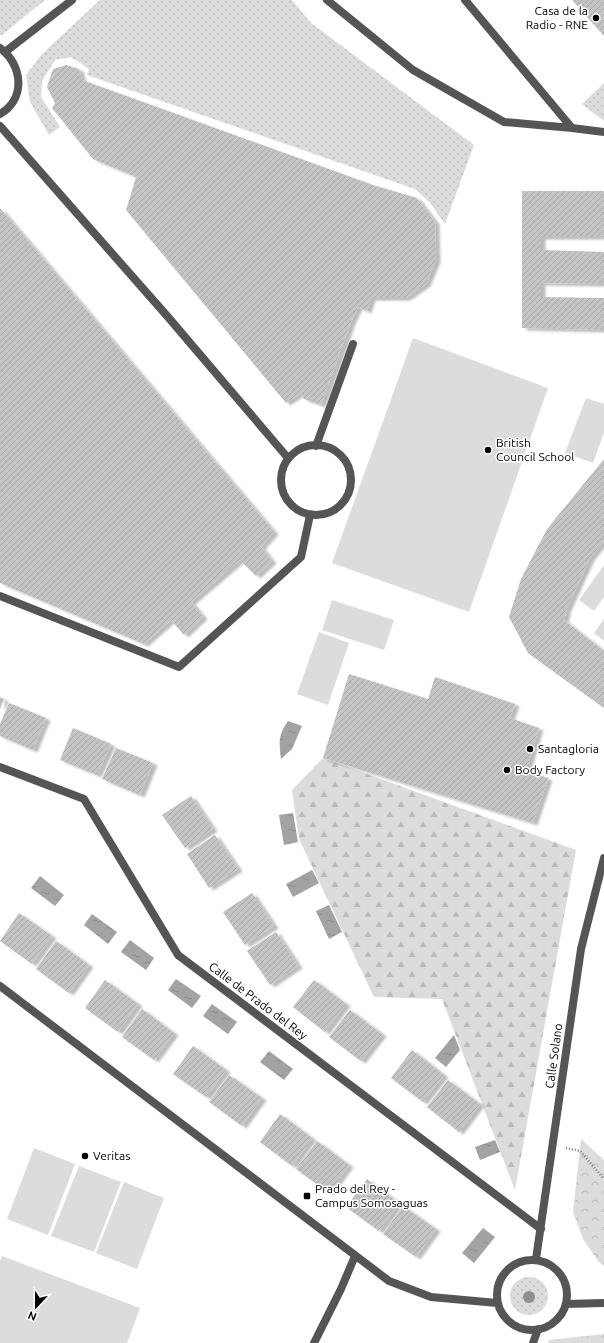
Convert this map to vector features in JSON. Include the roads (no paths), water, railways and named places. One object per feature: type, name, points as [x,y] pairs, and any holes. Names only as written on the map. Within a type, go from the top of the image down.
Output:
[{"type":"street","points":[[0,114],[5,112],[13,102],[18,90],[18,76],[15,64],[2,50],[72,0]]},
{"type":"street","points":[[327,0],[413,70],[504,122],[604,132]]},
{"type":"street","points":[[464,0],[572,128]]},
{"type":"street","points":[[0,126],[288,458]]},
{"type":"street","points":[[316,446],[354,344]]},
{"type":"street","points":[[307,446],[330,447],[339,453],[349,467],[352,484],[349,494],[342,504],[334,511],[322,515],[310,515],[298,511],[289,503],[283,493],[280,481],[282,469],[288,458],[297,450],[307,446]]},
{"type":"street","points":[[0,596],[179,667],[301,557],[310,515]]},
{"type":"street","name":"Calle de Prado del Rey","points":[[0,767],[84,799],[178,955],[541,1229]]},
{"type":"street","name":"Calle Solano","points":[[536,1259],[581,949],[604,858]]},
{"type":"street","points":[[0,986],[389,1281],[430,1297],[497,1303]]},
{"type":"street","points":[[314,1343],[341,1290],[355,1256]]},
{"type":"street","points":[[536,1259],[548,1263],[558,1270],[564,1280],[567,1291],[566,1304],[556,1321],[548,1326],[528,1330],[517,1327],[508,1321],[497,1303],[496,1292],[499,1281],[505,1271],[514,1264],[525,1260],[536,1259]]},
{"type":"street","points":[[566,1304],[604,1303]]},
{"type":"street","points":[[533,1343],[538,1329]]},
{"type":"water","points":[[288,721],[302,726],[292,749],[281,759],[280,739],[282,730]]},
{"type":"water","points":[[293,813],[298,842],[284,845],[279,815]]},
{"type":"water","points":[[312,870],[319,883],[293,897],[286,884]]},
{"type":"water","points":[[40,876],[64,895],[55,906],[31,888]]},
{"type":"water","points":[[329,905],[342,932],[329,939],[316,911]]},
{"type":"water","points":[[92,914],[117,932],[108,944],[84,925]]},
{"type":"water","points":[[130,940],[154,958],[146,970],[121,952]]},
{"type":"water","points":[[176,979],[201,996],[192,1008],[168,990]]},
{"type":"water","points":[[212,1004],[237,1022],[228,1034],[203,1016]]},
{"type":"water","points":[[454,1035],[460,1050],[446,1067],[435,1058]]},
{"type":"water","points":[[269,1051],[293,1069],[284,1080],[260,1062]]},
{"type":"water","points":[[495,1140],[500,1152],[480,1160],[475,1147]]},
{"type":"water","points":[[483,1228],[495,1237],[474,1263],[462,1253]]},
{"type":"place","name":"Casa de la Radio - RNE","points":[[596,18]]},
{"type":"place","name":"British Council School","points":[[488,450]]},
{"type":"place","name":"Santagloria","points":[[530,749]]},
{"type":"place","name":"Body Factory","points":[[507,770]]},
{"type":"place","name":"Veritas","points":[[85,1156]]},
{"type":"place","name":"Prado del Rey - Campus Somosaguas","points":[[307,1196]]}]
